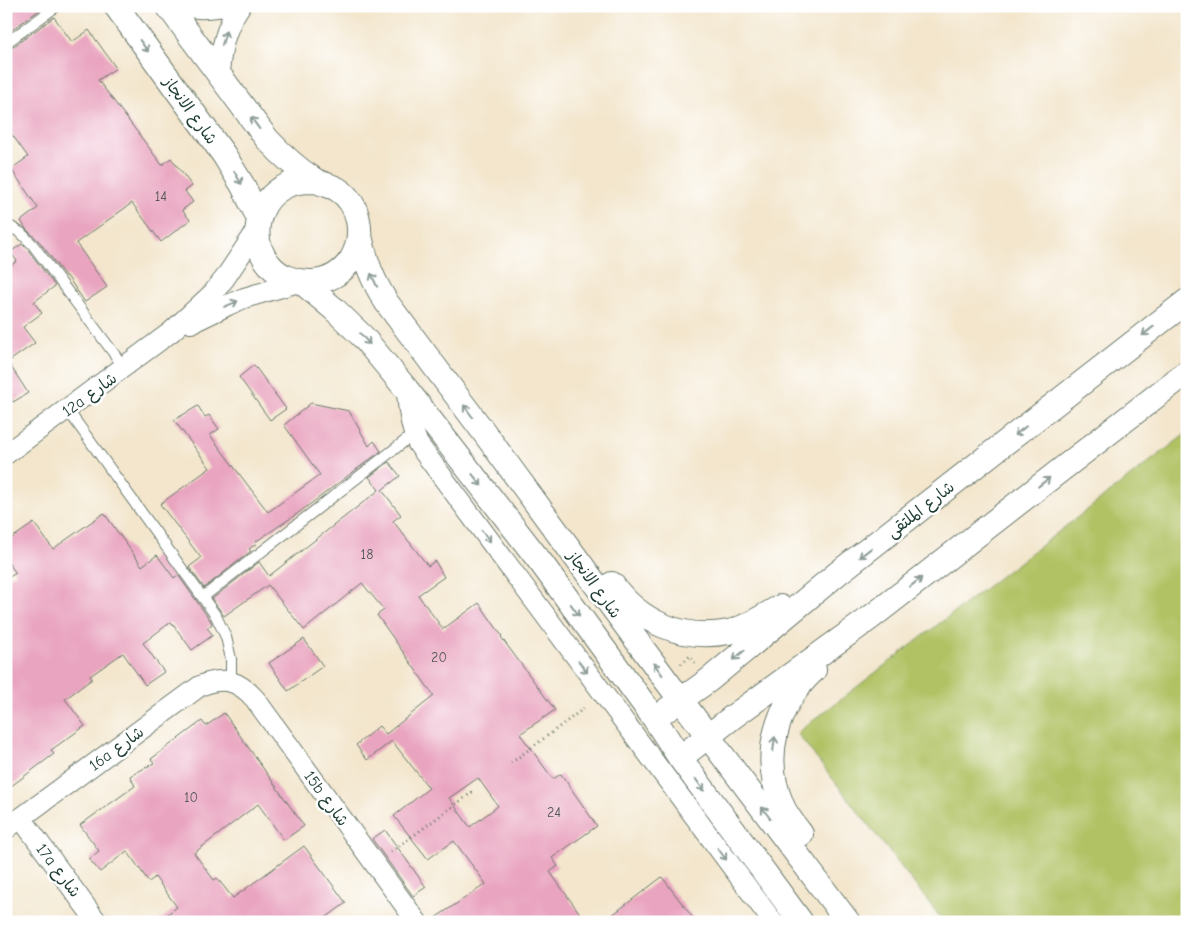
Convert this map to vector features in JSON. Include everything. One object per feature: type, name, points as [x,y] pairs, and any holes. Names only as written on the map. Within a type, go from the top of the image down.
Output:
[{"type":"street","name":"شارع الانجاز","points":[[116,6],[229,163],[243,186],[258,225]]},
{"type":"street","points":[[168,6],[267,139],[315,181]]},
{"type":"street","points":[[178,6],[197,9],[224,6]]},
{"type":"street","points":[[219,74],[220,54],[225,35],[233,16],[240,6]]},
{"type":"street","points":[[300,181],[315,181],[328,184],[348,200],[355,211],[359,223],[360,236],[356,252],[347,265],[335,276],[319,282],[301,282],[282,275],[268,264],[260,248],[258,225],[264,206],[273,194],[286,185],[300,181]]},
{"type":"street","name":"12a شارع","points":[[6,454],[171,332],[214,292],[225,278],[258,225]]},
{"type":"street","name":"شارع الانجاز","points":[[360,236],[370,274],[382,296],[848,922]]},
{"type":"street","name":"شارع الانجاز","points":[[301,282],[334,309],[363,337],[407,390],[542,564],[654,718],[680,758],[801,922]]},
{"type":"street","name":"12a شارع","points":[[171,332],[236,301],[301,282]]},
{"type":"street","name":"شارع الملتقى","points":[[654,718],[709,680],[838,574],[1187,301]]},
{"type":"street","points":[[680,758],[870,618],[1187,372]]},
{"type":"street","points":[[407,390],[410,422],[418,444],[773,922]]},
{"type":"street","points":[[483,431],[510,451],[533,475],[619,594],[637,612],[658,624],[681,632],[706,635],[730,632],[757,621],[838,574]]},
{"type":"street","points":[[866,922],[783,807],[775,785],[772,763],[774,740],[780,718],[790,698],[804,679],[870,618]]},
{"type":"street","name":"16a شارع","points":[[13,823],[200,686],[221,680],[231,681]]},
{"type":"street","name":"15b شارع","points":[[231,681],[248,691],[255,698],[417,922]]},
{"type":"street","name":"17a شارع","points":[[13,823],[98,922]]},
{"type":"lane","points":[[6,43],[57,6]]},
{"type":"lane","points":[[6,224],[21,233],[33,245],[124,367]]},
{"type":"lane","points":[[68,409],[216,616],[226,637],[231,659],[231,681]]},
{"type":"lane","points":[[203,597],[414,434]]},
{"type":"path","points":[[511,763],[603,693]]},
{"type":"path","points":[[375,864],[475,790]]},
{"type":"green space","points":[[1187,433],[1187,922],[944,922],[797,733]]},
{"type":"building","points":[[6,6],[45,6],[6,34]]},
{"type":"building","points":[[54,17],[72,42],[89,30],[116,68],[98,80],[162,165],[171,158],[192,186],[185,191],[193,202],[182,210],[190,220],[161,242],[132,203],[76,243],[107,287],[85,302],[67,276],[21,221],[38,208],[11,169],[28,157],[6,126],[6,50]]},
{"type":"building","points":[[22,244],[55,286],[34,302],[42,313],[23,327],[35,343],[8,362],[28,393],[13,402],[6,393],[6,269],[17,261],[10,252]]},
{"type":"building","points":[[254,365],[286,409],[270,420],[239,377]]},
{"type":"building","points":[[311,403],[349,411],[369,446],[374,441],[381,451],[297,514],[255,542],[256,544],[249,549],[251,551],[204,588],[189,567],[201,558],[160,504],[210,468],[174,420],[198,406],[205,417],[209,415],[219,429],[210,435],[268,512],[320,475],[284,425]]},
{"type":"building","points":[[389,462],[400,476],[382,490],[401,515],[393,521],[428,566],[435,561],[444,577],[418,595],[443,629],[479,603],[501,637],[555,710],[520,734],[553,779],[561,774],[597,826],[552,858],[558,866],[550,872],[586,922],[429,922],[486,884],[454,841],[428,859],[394,816],[429,788],[392,741],[367,760],[356,745],[379,726],[386,734],[434,696],[377,615],[384,610],[362,583],[304,630],[268,585],[224,616],[212,599],[259,562],[269,576],[379,490],[369,477]],"holes":[[[478,778],[498,806],[470,827],[449,798]]]},
{"type":"building","points":[[104,513],[142,566],[157,555],[174,578],[178,575],[210,620],[212,624],[207,628],[213,635],[192,650],[171,622],[143,643],[164,672],[145,685],[123,653],[90,676],[92,679],[65,699],[85,726],[51,750],[54,754],[6,790],[6,579],[16,573],[6,560],[6,542],[34,523],[53,549]]},
{"type":"building","points":[[304,639],[323,666],[288,691],[269,663]]},
{"type":"building","points":[[224,713],[304,826],[284,840],[258,804],[194,853],[214,880],[217,878],[233,898],[304,846],[346,903],[320,922],[157,922],[177,907],[155,877],[149,882],[127,851],[100,872],[89,859],[99,851],[80,825],[135,786],[130,776],[154,763],[151,759],[202,721],[206,726]]},
{"type":"building","points":[[385,830],[426,887],[413,896],[372,839]]},
{"type":"building","points":[[662,877],[696,922],[603,922]]}]
